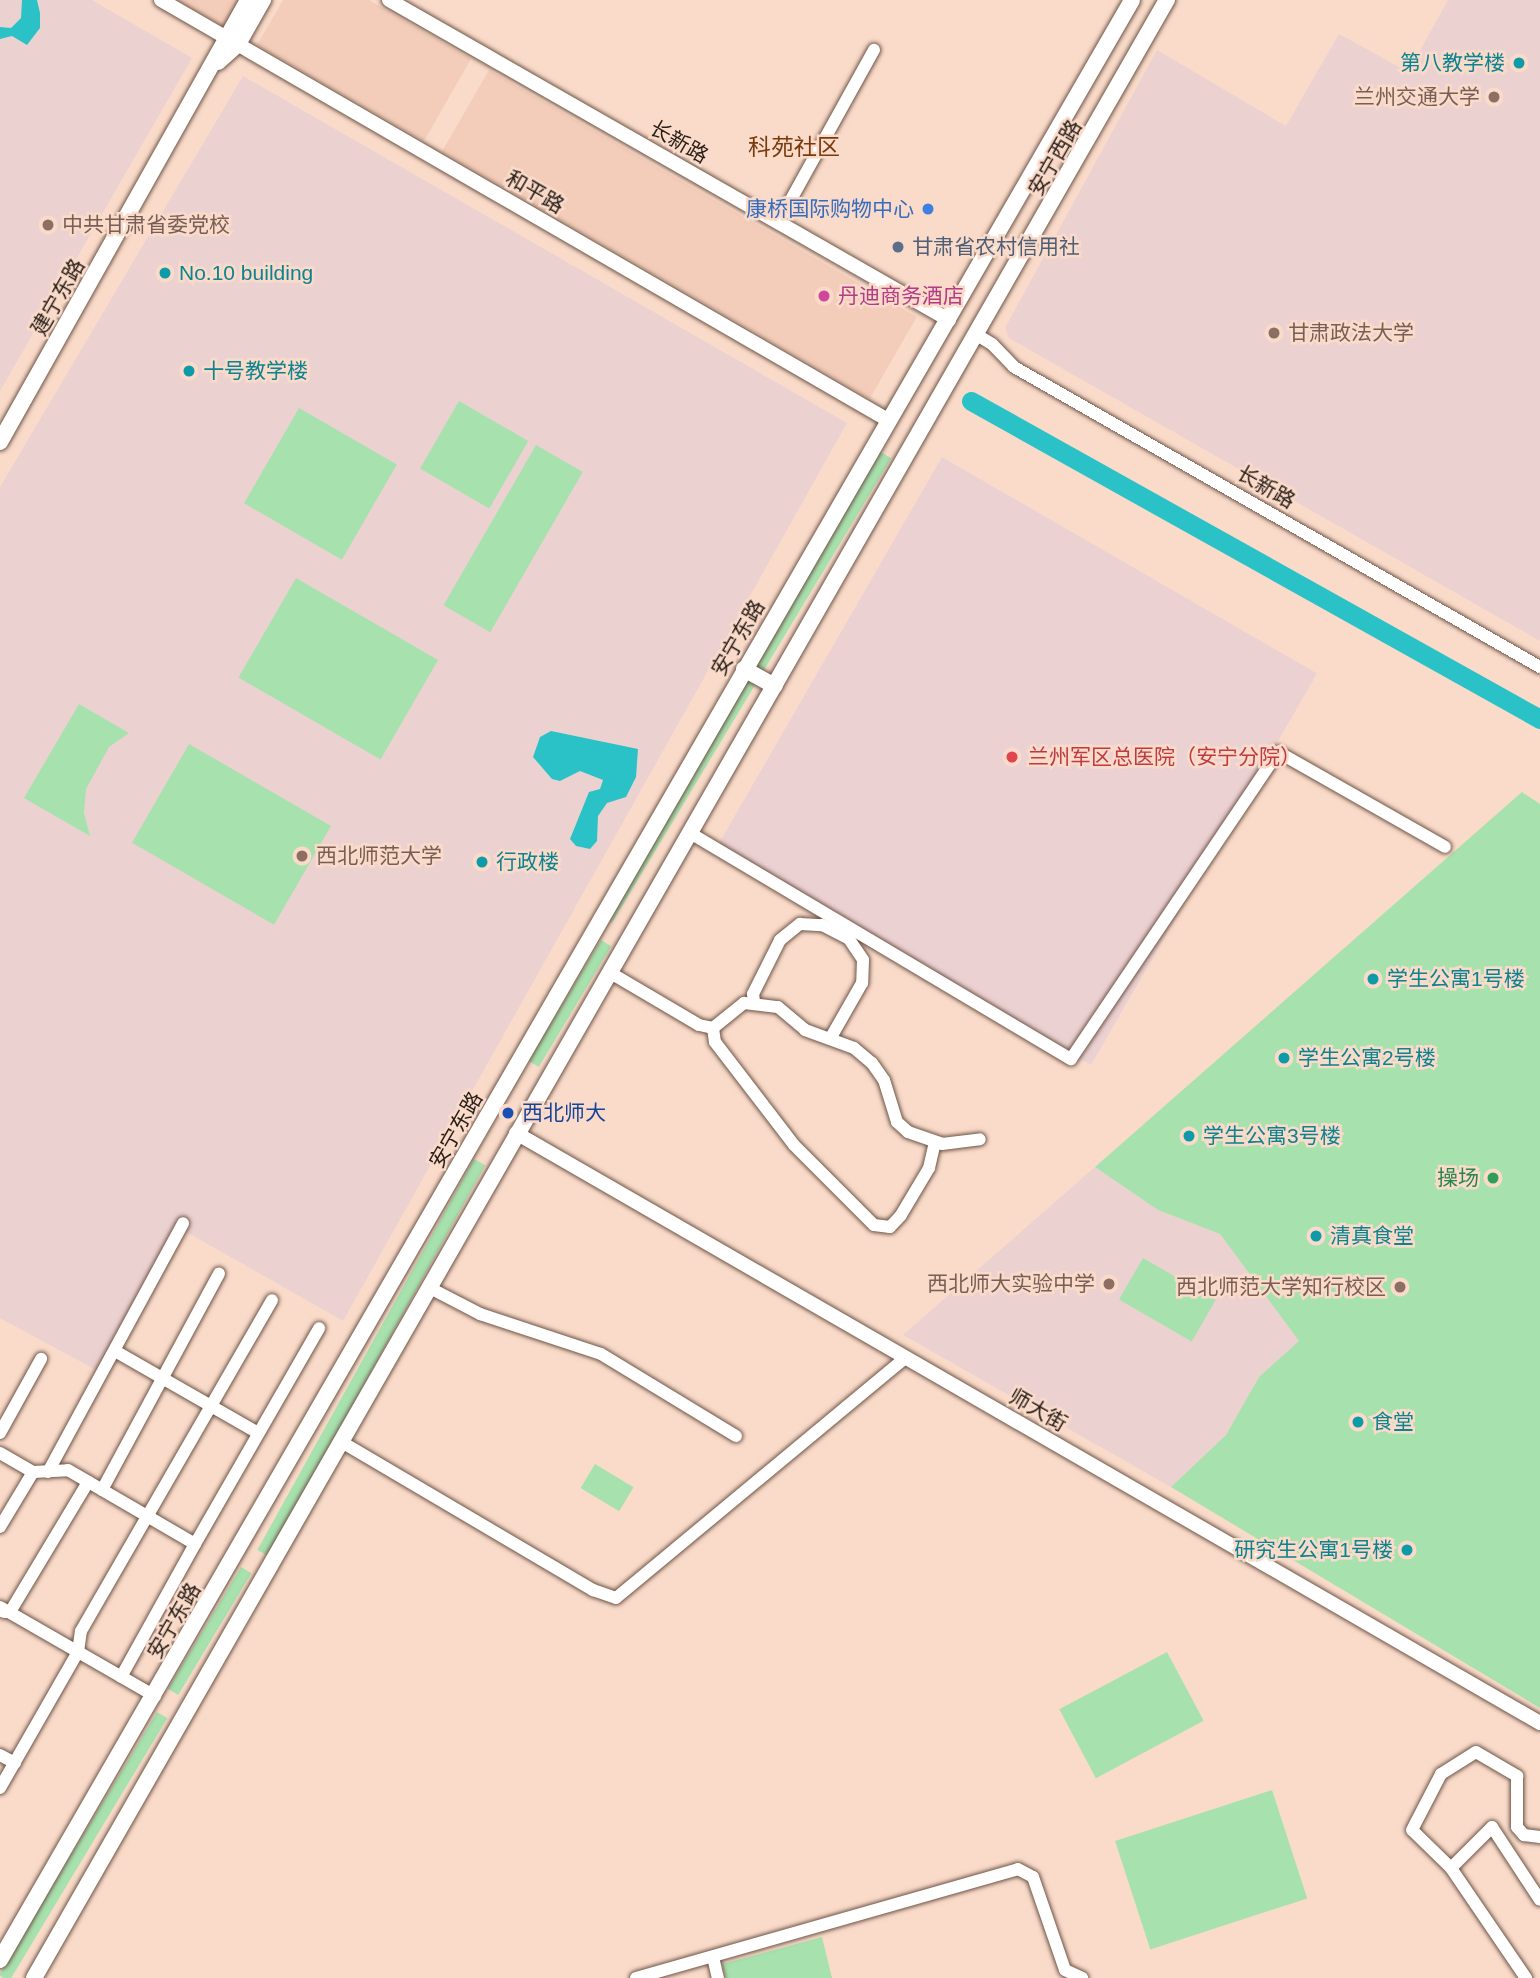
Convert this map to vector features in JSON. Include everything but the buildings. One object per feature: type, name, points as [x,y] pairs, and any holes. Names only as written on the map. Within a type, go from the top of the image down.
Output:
[{"type":"main road","name":"建宁东路","points":[[232,41],[248,0]]},
{"type":"main road","name":"建宁东路","points":[[0,442],[216,64],[263,0]]},
{"type":"main road","name":"安宁西路","points":[[949,320],[1132,0]]},
{"type":"main road","name":"安宁西路","points":[[977,335],[1167,0]]},
{"type":"main road","name":"安宁东路","points":[[0,1960],[155,1696],[888,420],[949,320]]},
{"type":"main road","points":[[34,1978],[516,1133],[977,335]]},
{"type":"main road","points":[[744,669],[775,686]]},
{"type":"street","name":"和平路","points":[[161,0],[888,420]]},
{"type":"street","name":"长新路","points":[[389,0],[949,320]]},
{"type":"street","points":[[779,223],[874,50]]},
{"type":"street","name":"长新路","points":[[977,335],[992,344],[1014,368],[1540,667]]},
{"type":"street","points":[[690,833],[1071,1059],[1278,752],[1445,847]]},
{"type":"street","points":[[754,1001],[753,994],[780,940],[800,924],[822,925],[849,939],[863,960],[862,983],[830,1039]]},
{"type":"street","points":[[609,972],[699,1025],[713,1028]]},
{"type":"street","points":[[713,1028],[744,1003],[754,1001],[778,1007],[804,1030],[854,1048],[872,1063],[884,1080],[897,1122],[935,1143],[981,1139]]},
{"type":"street","points":[[713,1028],[715,1042],[794,1145],[874,1225],[891,1227],[901,1215],[929,1168],[935,1143]]},
{"type":"street","name":"师大街","points":[[516,1133],[1540,1723]]},
{"type":"street","points":[[48,1472],[183,1223]]},
{"type":"street","points":[[102,1490],[219,1274]]},
{"type":"street","points":[[428,1287],[480,1314],[601,1354],[736,1436]]},
{"type":"street","points":[[0,1788],[78,1652],[80,1631],[272,1300]]},
{"type":"street","points":[[121,1677],[319,1328]]},
{"type":"street","points":[[115,1351],[258,1433]]},
{"type":"street","points":[[340,1441],[593,1590],[616,1598],[905,1358]]},
{"type":"street","points":[[0,1433],[41,1359]]},
{"type":"street","points":[[0,1453],[33,1472],[68,1470],[195,1544]]},
{"type":"street","points":[[0,1527],[33,1472]]},
{"type":"street","points":[[88,1482],[3,1610],[155,1696]]},
{"type":"street","points":[[1526,1978],[1451,1868],[1412,1830],[1441,1774],[1476,1752],[1517,1776],[1517,1826],[1524,1835],[1540,1837]]},
{"type":"street","points":[[0,1755],[15,1763]]},
{"type":"street","points":[[1451,1868],[1492,1827],[1540,1900]]},
{"type":"street","points":[[636,1978],[1018,1869],[1033,1877],[1065,1970],[1082,1978]]},
{"type":"street","points":[[713,1957],[718,1978]]},
{"type":"shaded area","name":"中共甘肃省委党校","points":[[0,0],[92,0],[192,58],[0,391]]},
{"type":"shaded area","points":[[178,0],[241,0],[225,27]]},
{"type":"shaded area","points":[[283,0],[369,0],[471,59],[424,141],[257,45]]},
{"type":"shaded area","name":"甘肃政法大学","points":[[1448,0],[1540,0],[1540,641],[1009,338],[1005,328],[1157,50],[1286,126],[1339,34],[1408,72]]},
{"type":"shaded area","points":[[489,70],[917,317],[870,398],[442,151]]},
{"type":"shaded area","name":"西北师范大学","points":[[243,76],[847,423],[343,1321],[176,1226],[98,1371],[0,1318],[0,487]]},
{"type":"shaded area","name":"兰州军区总医院（安宁分院）","points":[[942,457],[1317,673],[1091,1065],[716,848]]},
{"type":"shaded area","name":"西北师大实验中学","points":[[1095,1167],[1158,1210],[1220,1234],[1299,1341],[1259,1377],[1226,1435],[1171,1487],[903,1335]]},
{"type":"green space","points":[[459,401],[528,441],[489,509],[420,469]]},
{"type":"green space","points":[[299,408],[397,464],[342,560],[244,503]]},
{"type":"green space","points":[[536,445],[583,472],[490,632],[444,605]]},
{"type":"green space","points":[[881,452],[891,458],[612,923],[602,917]]},
{"type":"green space","points":[[296,578],[438,660],[381,760],[238,678]]},
{"type":"green space","points":[[79,704],[129,733],[109,747],[86,789],[84,813],[90,836],[24,798]]},
{"type":"green space","points":[[189,744],[331,826],[274,925],[132,843]]},
{"type":"green space","name":"西北师范大学知行校区","points":[[1522,792],[1540,804],[1540,1708],[1171,1487],[1226,1435],[1259,1377],[1299,1341],[1220,1234],[1158,1210],[1095,1167]]},
{"type":"green space","points":[[601,940],[611,946],[539,1067],[528,1061]]},
{"type":"green space","points":[[474,1159],[485,1165],[269,1556],[257,1550]]},
{"type":"green space","points":[[1143,1258],[1216,1300],[1192,1342],[1119,1300]]},
{"type":"green space","points":[[595,1464],[634,1487],[619,1511],[581,1488]]},
{"type":"green space","points":[[241,1567],[251,1573],[178,1695],[168,1689]]},
{"type":"green space","points":[[1167,1652],[1204,1721],[1096,1778],[1059,1709]]},
{"type":"green space","points":[[157,1712],[167,1718],[11,1978],[0,1976]]},
{"type":"green space","points":[[1272,1790],[1307,1898],[1150,1949],[1115,1841]]},
{"type":"green space","points":[[822,1937],[832,1978],[726,1978],[722,1964]]},
{"type":"water","points":[[22,0],[37,0],[40,13],[40,28],[27,45],[12,36],[0,39],[0,27],[11,28],[21,18]]},
{"type":"water","points":[[551,731],[638,749],[636,777],[626,797],[607,803],[598,816],[597,841],[590,849],[576,846],[570,839],[589,792],[600,789],[603,780],[580,771],[560,781],[552,779],[533,757],[540,737]]},
{"type":"waterway","points":[[971,401],[1540,719]]},
{"type":"place","name":"第八教学楼","points":[[1519,63]]},
{"type":"place","name":"兰州交通大学","points":[[1494,97]]},
{"type":"place","name":"康桥国际购物中心","points":[[928,209]]},
{"type":"place","name":"中共甘肃省委党校","points":[[48,225]]},
{"type":"place","name":"甘肃省农村信用社","points":[[898,247]]},
{"type":"place","name":"No.10 building","points":[[165,273]]},
{"type":"place","name":"丹迪商务酒店","points":[[824,296]]},
{"type":"place","name":"甘肃政法大学","points":[[1274,333]]},
{"type":"place","name":"十号教学楼","points":[[189,371]]},
{"type":"place","name":"兰州军区总医院（安宁分院）","points":[[1012,757]]},
{"type":"place","name":"西北师范大学","points":[[302,856]]},
{"type":"place","name":"行政楼","points":[[482,862]]},
{"type":"place","name":"学生公寓1号楼","points":[[1373,979]]},
{"type":"place","name":"学生公寓2号楼","points":[[1284,1058]]},
{"type":"place","name":"西北师大","points":[[508,1113]]},
{"type":"place","name":"学生公寓3号楼","points":[[1189,1136]]},
{"type":"place","name":"操场","points":[[1493,1178]]},
{"type":"place","name":"清真食堂","points":[[1316,1236]]},
{"type":"place","name":"西北师大实验中学","points":[[1109,1284]]},
{"type":"place","name":"西北师范大学知行校区","points":[[1400,1287]]},
{"type":"place","name":"食堂","points":[[1358,1422]]},
{"type":"place","name":"研究生公寓1号楼","points":[[1407,1550]]},
{"type":"district","name":"科苑社区","points":[[794,147]]}]
